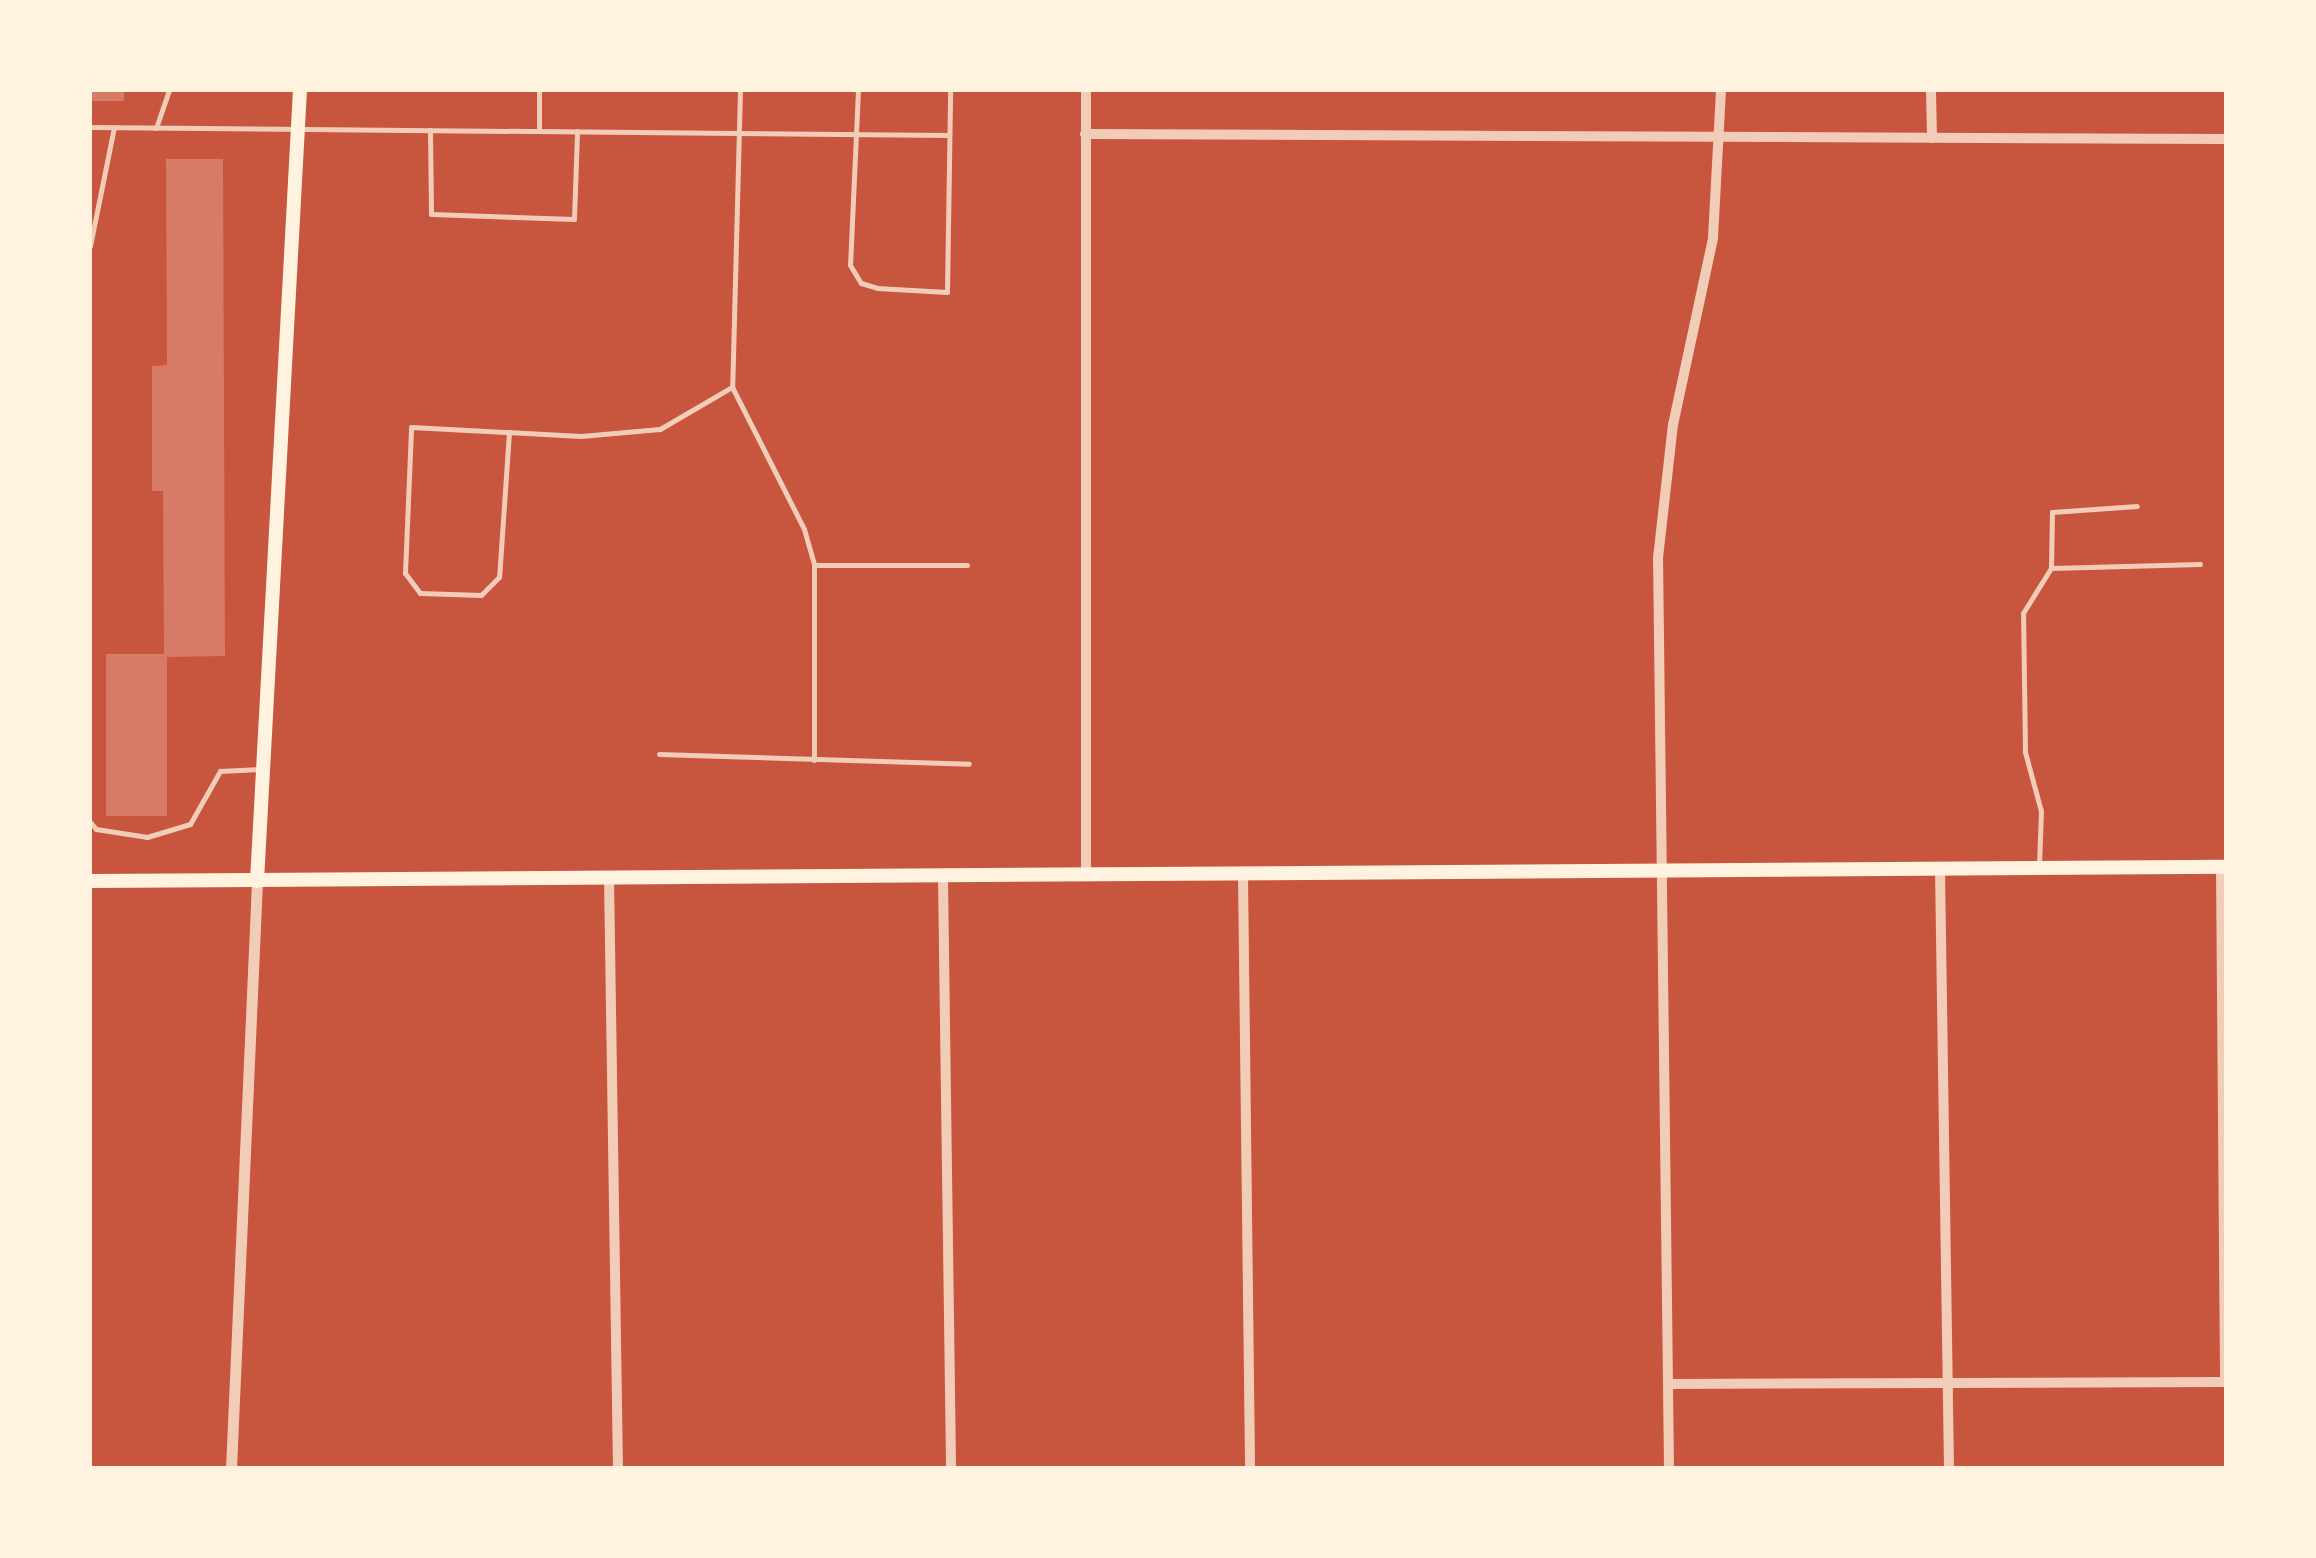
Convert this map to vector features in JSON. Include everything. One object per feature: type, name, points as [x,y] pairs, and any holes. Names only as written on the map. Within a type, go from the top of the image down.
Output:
[{"type":"main road","points":[[258,881],[300,90]]},
{"type":"main road","points":[[90,881],[2224,867]]},
{"type":"street","points":[[1086,90],[1086,876]]},
{"type":"street","points":[[1669,1468],[1658,871],[1660,520],[1673,425],[1713,238],[1721,90]]},
{"type":"street","points":[[1931,90],[1932,138]]},
{"type":"street","points":[[1085,134],[2226,139]]},
{"type":"street","points":[[1668,1384],[2226,1382],[2224,867]]},
{"type":"street","points":[[1940,869],[1948,1468]]},
{"type":"street","points":[[1244,874],[1250,1468]]},
{"type":"street","points":[[609,877],[618,1468]]},
{"type":"street","points":[[943,877],[950,1468]]},
{"type":"street","points":[[231,1468],[258,881]]},
{"type":"lane","points":[[156,128],[168,90]]},
{"type":"lane","points":[[539,130],[540,90]]},
{"type":"lane","points":[[740,90],[732,387],[804,529],[814,566],[814,760]]},
{"type":"lane","points":[[858,90],[850,265],[861,284],[947,292],[950,90]]},
{"type":"lane","points":[[90,127],[857,132],[948,136]]},
{"type":"lane","points":[[90,246],[114,127]]},
{"type":"lane","points":[[430,130],[431,214],[574,219],[578,131]]},
{"type":"lane","points":[[508,432],[499,577],[481,595],[420,593],[405,573],[411,427],[508,432],[581,436],[660,430],[732,387]]},
{"type":"lane","points":[[2039,868],[2042,811],[2024,752],[2023,614],[2050,568],[2052,512],[2061,506],[2137,506]]},
{"type":"lane","points":[[2050,568],[2200,564]]},
{"type":"lane","points":[[814,566],[967,566]]},
{"type":"lane","points":[[659,754],[970,764]]},
{"type":"lane","points":[[90,822],[96,829],[147,836],[190,824],[220,771],[261,769]]},
{"type":"building","points":[[91,90],[124,90],[124,101],[91,101]]},
{"type":"building","points":[[166,159],[223,159],[225,656],[167,657],[167,816],[106,816],[106,654],[164,654],[163,491],[152,491],[152,366],[167,365]]}]
